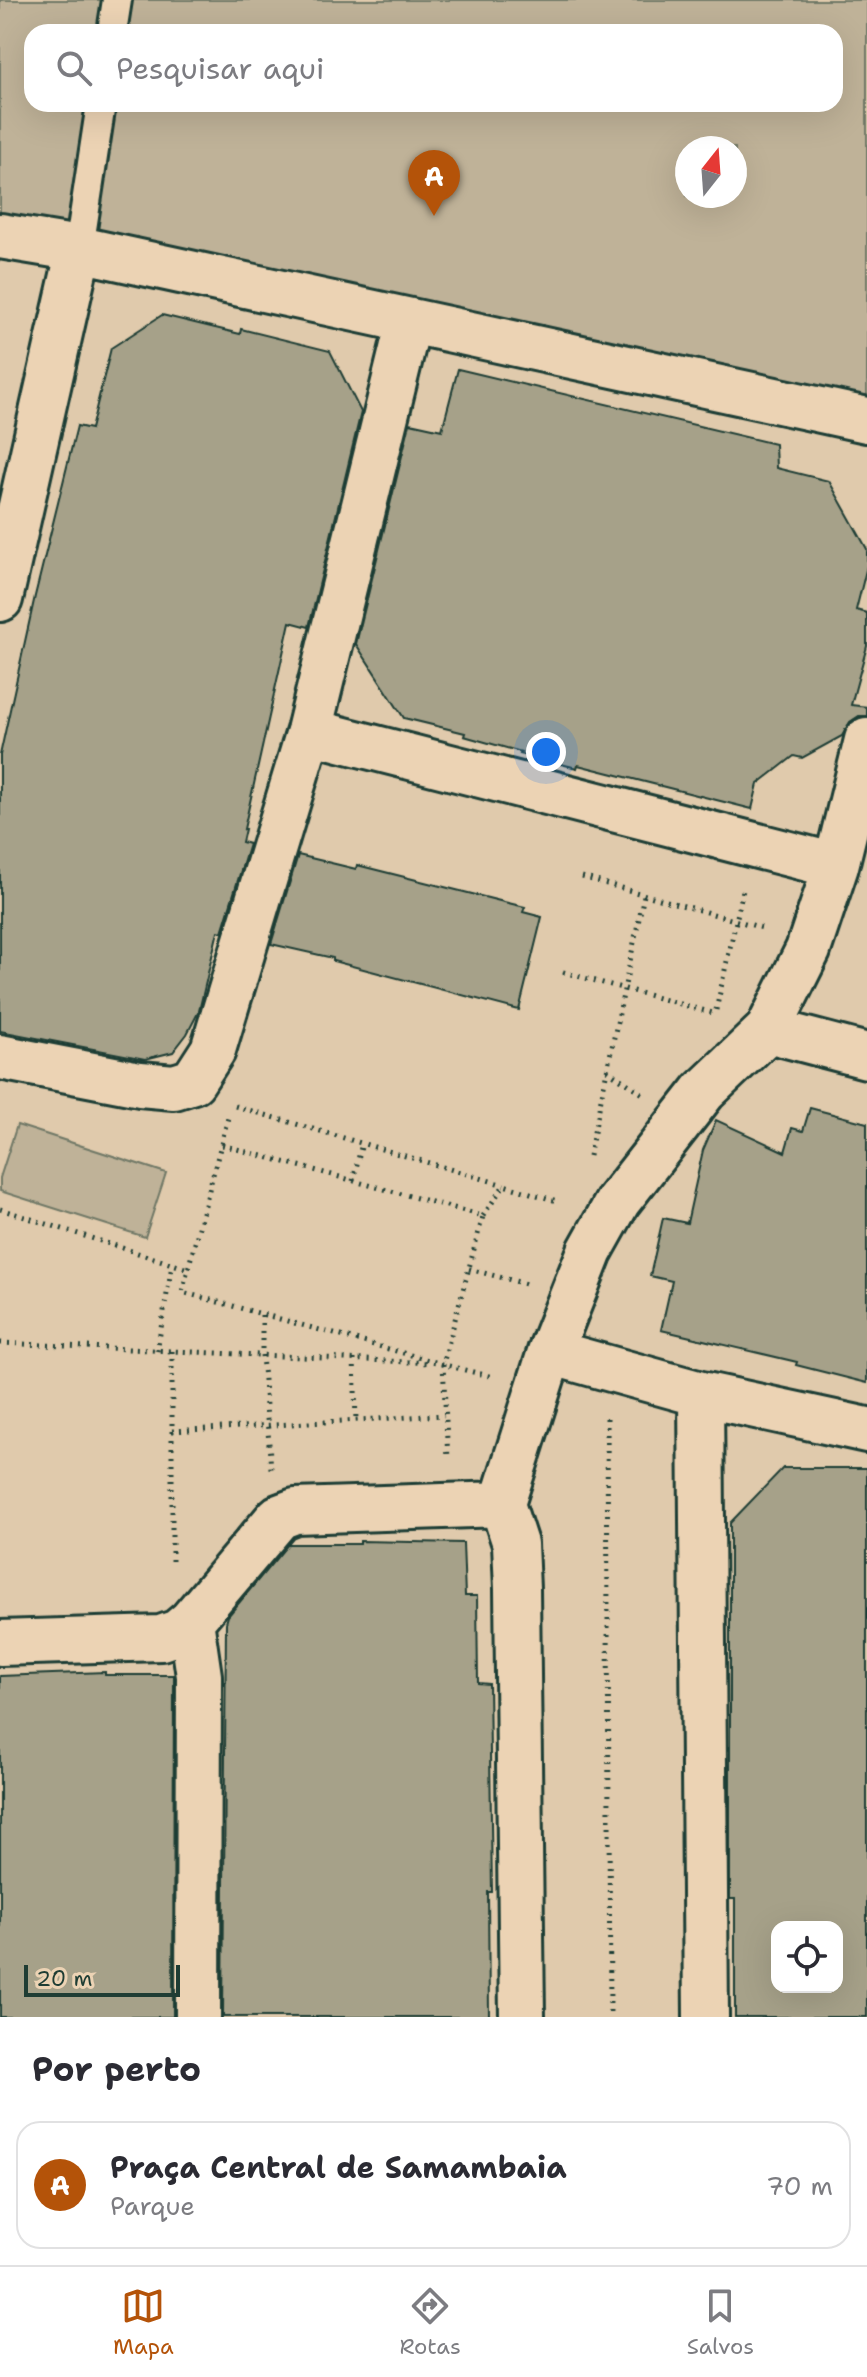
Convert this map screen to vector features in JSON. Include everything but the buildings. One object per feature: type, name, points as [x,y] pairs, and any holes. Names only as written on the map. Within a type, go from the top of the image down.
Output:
[{"type":"street","points":[[0,236],[79,249],[867,420]]},
{"type":"street","points":[[0,599],[79,249]]},
{"type":"street","points":[[0,1057],[140,1084],[174,1087],[193,1081],[213,1050],[309,731],[409,321]]},
{"type":"street","points":[[309,731],[836,866]]},
{"type":"street","points":[[522,2017],[517,1589],[515,1544],[502,1504],[550,1352],[590,1251],[618,1201],[704,1091],[768,1030],[808,950],[836,866],[867,740]]},
{"type":"street","points":[[768,1030],[867,1056]]},
{"type":"street","points":[[550,1352],[701,1394],[867,1430]]},
{"type":"street","points":[[701,1394],[706,2017]]},
{"type":"street","points":[[0,1643],[161,1638],[178,1632],[191,1621],[279,1517],[295,1511],[502,1504]]},
{"type":"street","points":[[191,1621],[199,1676],[198,2017]]},
{"type":"lane","points":[[113,24],[117,0]]},
{"type":"lane","points":[[79,249],[100,112]]},
{"type":"path","points":[[582,877],[775,931]]},
{"type":"path","points":[[563,972],[715,1014],[745,878]]},
{"type":"path","points":[[586,1166],[644,895]]},
{"type":"path","points":[[607,1070],[654,1101]]},
{"type":"path","points":[[497,1378],[182,1292],[231,1105],[563,1203]]},
{"type":"path","points":[[353,1181],[362,1143]]},
{"type":"path","points":[[222,1145],[483,1216]]},
{"type":"path","points":[[448,1459],[443,1364],[483,1216],[504,1185]]},
{"type":"path","points":[[0,1209],[188,1269]]},
{"type":"path","points":[[157,1351],[172,1264]]},
{"type":"path","points":[[469,1269],[540,1287]]},
{"type":"path","points":[[262,1315],[271,1471]]},
{"type":"path","points":[[0,1343],[443,1364]]},
{"type":"path","points":[[172,1351],[172,1568]]},
{"type":"path","points":[[354,1359],[356,1420]]},
{"type":"path","points":[[607,1409],[610,2017]]},
{"type":"path","points":[[172,1431],[444,1415]]},
{"type":"shaded area","points":[[0,0],[867,0],[867,397],[81,245],[0,236]]},
{"type":"shaded area","points":[[17,1125],[166,1173],[145,1237],[0,1191],[0,1178]]},
{"type":"place","name":"Praça Central de Samambaia","points":[[434,216]]}]
